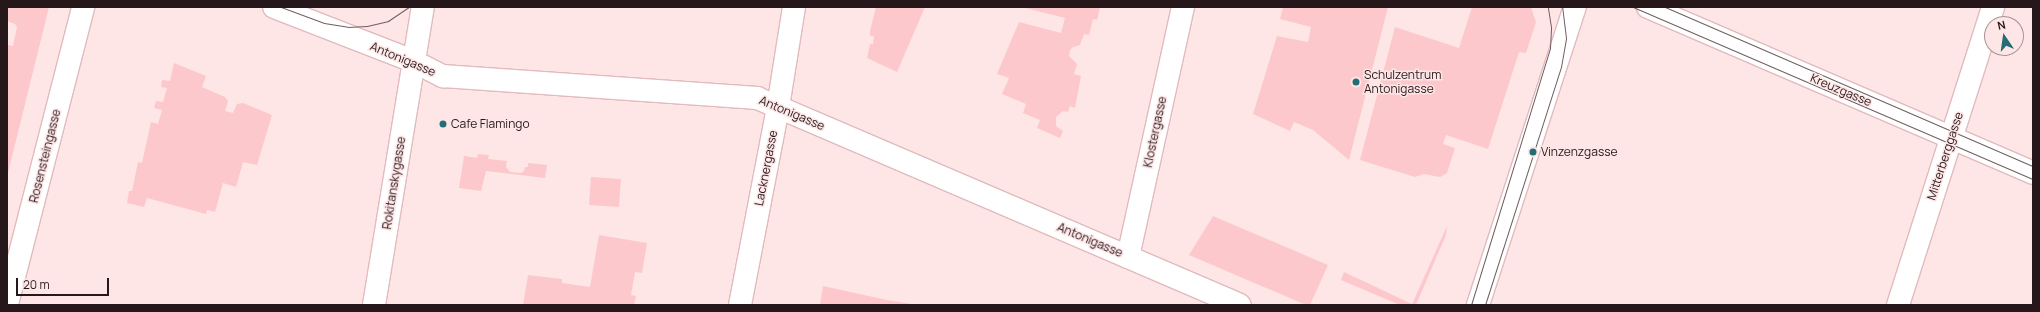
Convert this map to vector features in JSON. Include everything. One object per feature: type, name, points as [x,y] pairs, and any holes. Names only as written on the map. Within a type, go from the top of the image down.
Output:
[{"type":"street","name":"Rosensteingasse","points":[[7,304],[83,7]]},
{"type":"street","name":"Antonigasse","points":[[274,7],[413,61],[443,76],[757,98],[1240,305]]},
{"type":"street","name":"Rokitanskygasse","points":[[374,305],[423,7]]},
{"type":"street","name":"Lacknergasse","points":[[740,305],[778,107],[794,7]]},
{"type":"street","name":"Klostergasse","points":[[1128,257],[1183,7]]},
{"type":"street","points":[[1478,305],[1575,7]]},
{"type":"street","name":"Kreuzgasse","points":[[1648,7],[2033,173]]},
{"type":"street","name":"Mitterberggasse","points":[[1898,305],[1993,7]]},
{"type":"shaded area","points":[[7,7],[49,7],[7,177],[7,45],[13,46],[17,27],[15,24],[7,21]]},
{"type":"shaded area","points":[[876,7],[925,7],[897,72],[867,58],[870,44],[873,44],[874,36],[870,36],[870,31]]},
{"type":"shaded area","points":[[1021,7],[1100,7],[1097,20],[1093,19],[1089,35],[1084,34],[1080,45],[1073,47],[1070,50],[1069,56],[1077,64],[1074,74],[1081,76],[1075,108],[1070,106],[1068,112],[1063,111],[1056,117],[1056,126],[1063,131],[1060,138],[1037,128],[1040,120],[1023,113],[1026,104],[1002,94],[1009,78],[997,74],[1019,22],[1061,33],[1065,18]]},
{"type":"shaded area","points":[[1283,7],[1388,7],[1349,160],[1313,130],[1294,122],[1290,131],[1253,114],[1277,36],[1308,42],[1311,27],[1280,19]]},
{"type":"shaded area","points":[[1472,7],[1531,7],[1536,22],[1526,53],[1519,52],[1488,149],[1446,135],[1443,144],[1455,148],[1447,173],[1440,177],[1424,174],[1415,177],[1360,160],[1395,27],[1459,48]]},
{"type":"shaded area","points":[[174,63],[206,76],[202,87],[225,97],[228,101],[225,111],[233,113],[237,104],[243,103],[272,115],[257,165],[243,162],[236,187],[223,183],[215,212],[207,210],[206,214],[147,198],[144,207],[127,203],[129,191],[132,191],[138,162],[142,163],[151,122],[158,124],[162,110],[154,108],[156,101],[163,102],[167,88],[161,87],[162,80],[170,81]]},
{"type":"shaded area","points":[[478,154],[489,155],[488,159],[507,161],[506,167],[510,172],[521,173],[524,171],[525,167],[528,167],[528,163],[547,165],[545,178],[486,171],[481,191],[459,188],[464,156],[477,158]]},
{"type":"shaded area","points":[[591,177],[621,179],[619,207],[589,205]]},
{"type":"shaded area","points":[[1213,216],[1328,265],[1310,305],[1306,305],[1189,255]]},
{"type":"shaded area","points":[[1447,226],[1446,235],[1416,305],[1400,305],[1341,280],[1344,272],[1412,304]]},
{"type":"shaded area","points":[[599,235],[647,243],[642,273],[635,272],[631,295],[636,296],[634,305],[523,305],[528,275],[562,279],[562,283],[590,287]]},
{"type":"shaded area","points":[[823,286],[887,300],[918,305],[820,305]]},
{"type":"tram line","points":[[281,7],[324,23],[348,27],[367,26],[388,21],[409,7]]},
{"type":"tram line","points":[[1471,305],[1550,48],[1551,27],[1548,7]]},
{"type":"tram line","points":[[1485,305],[1561,67],[1566,38],[1562,7]]},
{"type":"tram line","points":[[1633,7],[2033,179]]},
{"type":"tram line","points":[[1665,7],[2033,166]]},
{"type":"place","name":"Schulzentrum Antonigasse","points":[[1356,82]]},
{"type":"place","name":"Cafe Flamingo","points":[[443,124]]},
{"type":"place","name":"Vinzenzgasse","points":[[1533,152]]}]
